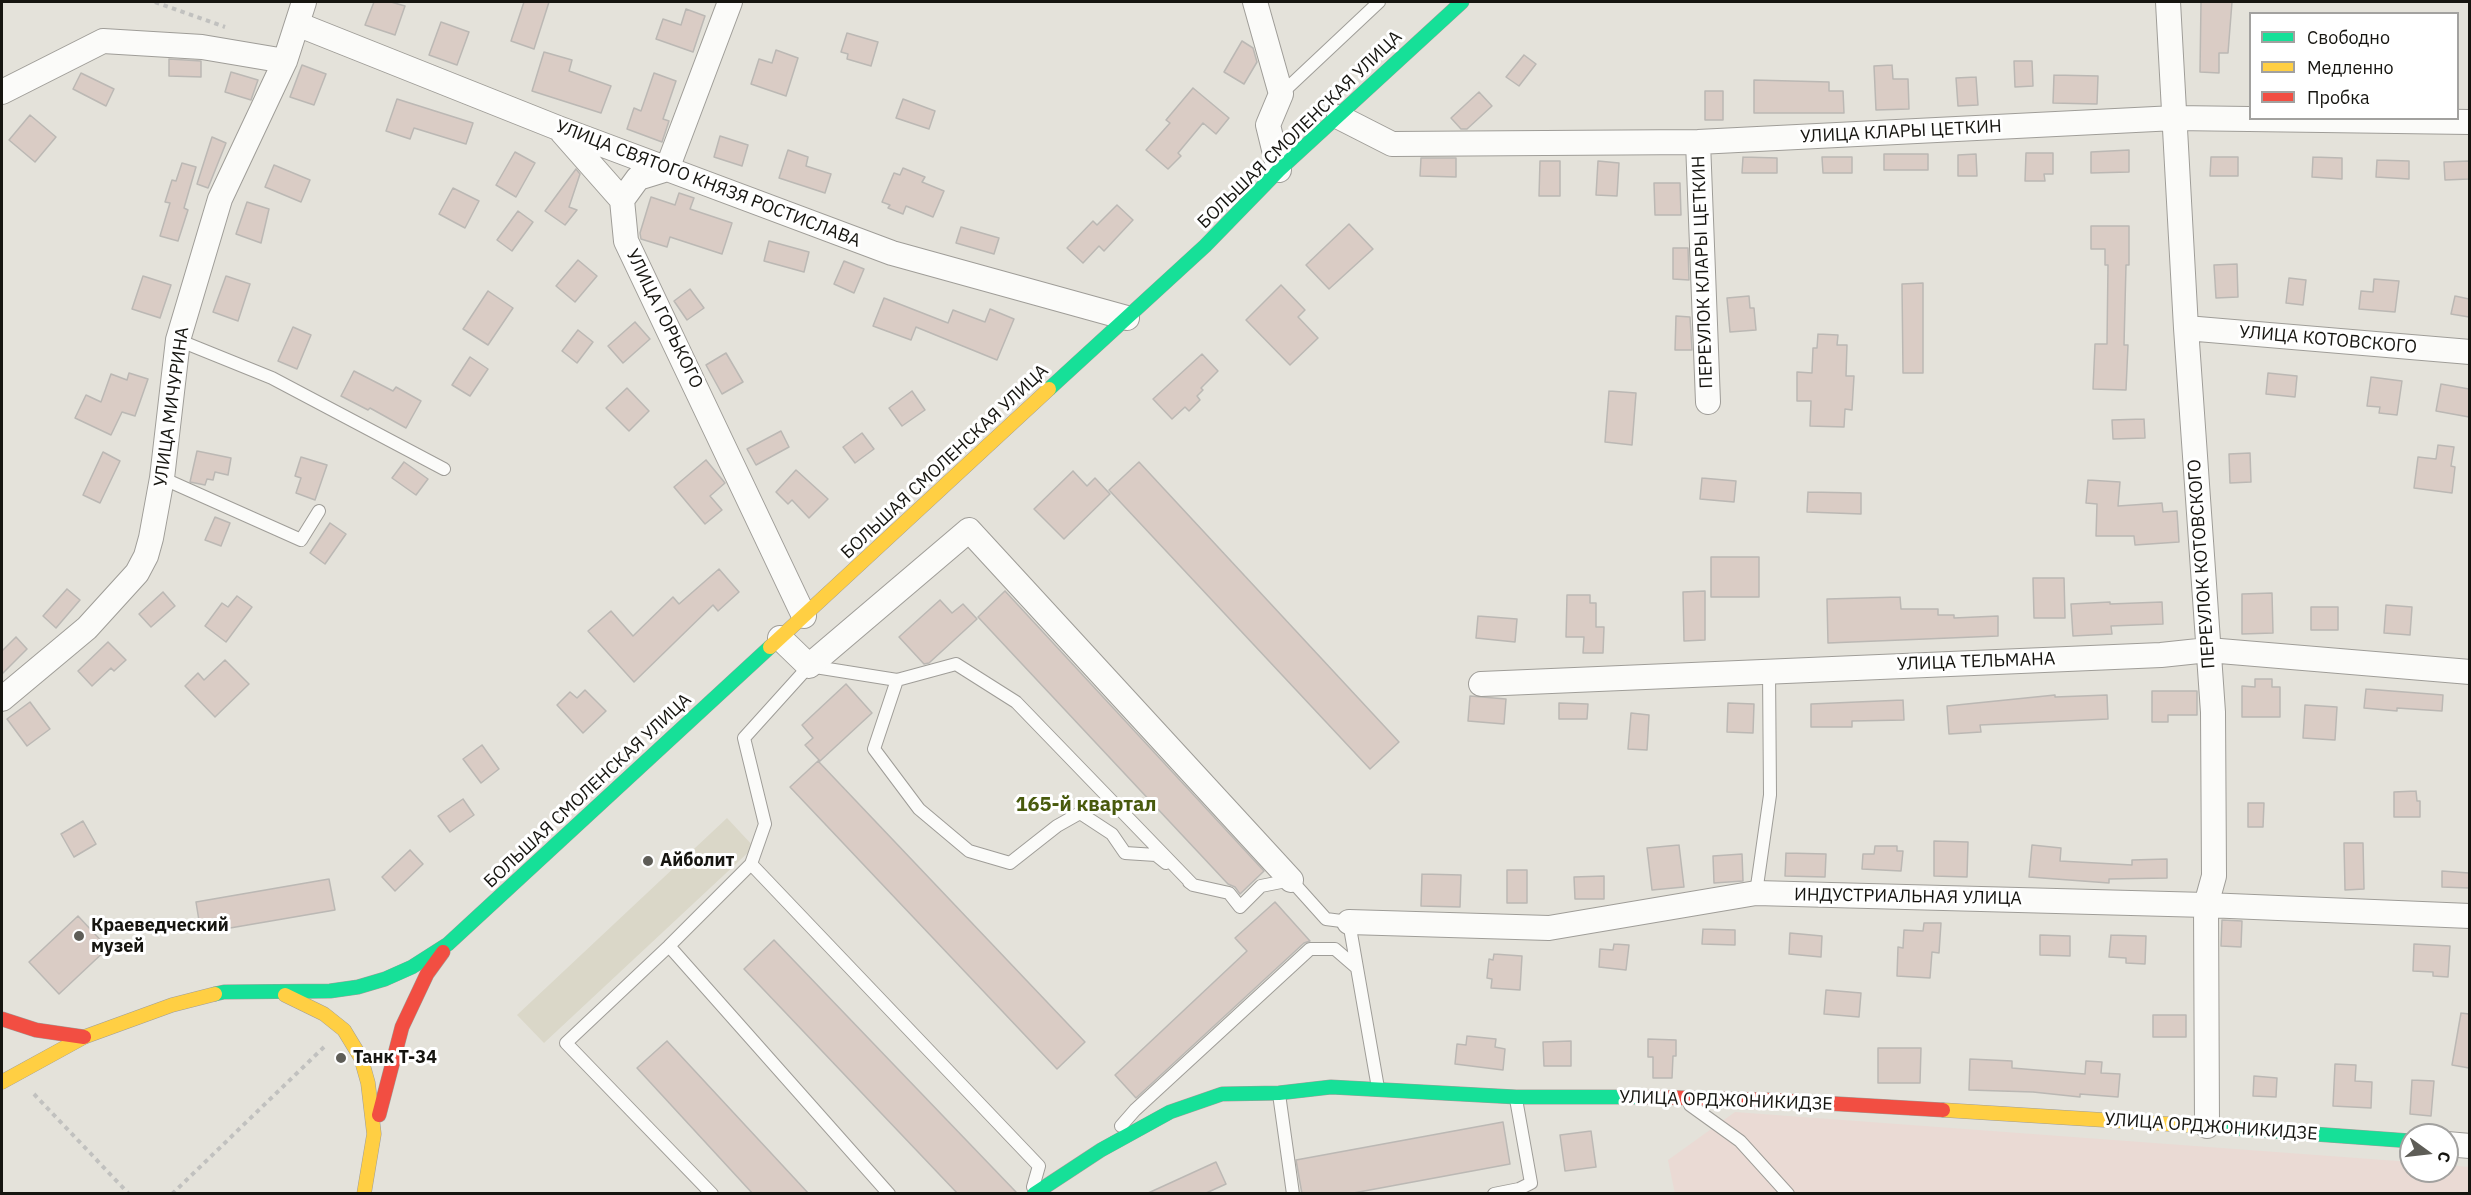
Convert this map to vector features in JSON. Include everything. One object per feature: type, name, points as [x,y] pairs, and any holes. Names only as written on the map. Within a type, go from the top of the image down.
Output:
[{"type":"main road","name":"БОЛЬШАЯ СМОЛЕНСКАЯ УЛИЦА","points":[[2,1082],[84,1037],[172,1005],[205,996],[240,991],[330,991],[358,987],[385,979],[412,967],[448,944],[1205,246],[1279,170],[1462,2]]},
{"type":"main road","name":"БОЛЬШАЯ СМОЛЕНСКАЯ УЛИЦА","points":[[374,1134],[402,1027],[427,974],[448,944]]},
{"type":"main road","points":[[275,991],[324,1014],[344,1030],[361,1058],[368,1083],[374,1134],[364,1194]]},
{"type":"main road","points":[[2,1019],[36,1030],[84,1037]]},
{"type":"main road","name":"УЛИЦА ОРДЖОНИКИДЗЕ","points":[[1032,1194],[1067,1186],[1101,1150],[1170,1112],[1222,1094],[1279,1093],[1331,1087],[1516,1097],[1679,1097],[1782,1101],[2207,1126],[2399,1141]]},
{"type":"street","points":[[558,128],[622,200],[638,178],[667,169],[730,2]]},
{"type":"street","points":[[1255,2],[1281,94],[1268,125],[1279,170]]},
{"type":"street","name":"ПЕРЕУЛОК КОТОВСКОГО","points":[[2168,2],[2186,328],[2213,712],[2214,876],[2206,905],[2207,1126]]},
{"type":"street","name":"УЛИЦА СВЯТОГО КНЯЗЯ РОСТИСЛАВА","points":[[301,13],[558,128],[892,253],[1126,318]]},
{"type":"street","name":"УЛИЦА МИЧУРИНА","points":[[2,699],[87,628],[137,573],[152,538],[162,478],[177,340],[220,198],[285,61],[301,13]]},
{"type":"street","points":[[2,92],[103,41],[202,47],[285,61]]},
{"type":"street","name":"УЛИЦА КЛАРЫ ЦЕТКИН","points":[[1338,117],[1392,144],[1698,142],[2175,118],[2249,119]]},
{"type":"street","name":"УЛИЦА КЛАРЫ ЦЕТКИН","points":[[2322,120],[2469,122]]},
{"type":"street","name":"ПЕРЕУЛОК КЛАРЫ ЦЕТКИН","points":[[1698,142],[1708,402]]},
{"type":"street","name":"УЛИЦА ГОРЬКОГО","points":[[622,200],[626,240],[804,616]]},
{"type":"street","name":"УЛИЦА КОТОВСКОГО","points":[[2186,328],[2469,352]]},
{"type":"street","points":[[780,638],[809,666],[969,530],[1291,880]]},
{"type":"street","name":"УЛИЦА ТЕЛЬМАНА","points":[[1481,684],[2149,655],[2208,650],[2469,672]]},
{"type":"street","name":"ИНДУСТРИАЛЬНАЯ УЛИЦА","points":[[1349,922],[1549,928],[1756,893],[2206,905],[2469,916]]},
{"type":"lane","points":[[1281,94],[1379,2]]},
{"type":"lane","points":[[177,340],[272,378],[444,469]]},
{"type":"lane","points":[[162,478],[301,540],[319,511]]},
{"type":"lane","points":[[712,1194],[566,1043],[669,946],[751,864],[765,824],[744,738],[809,666],[897,680],[956,664],[1016,702],[1193,885]]},
{"type":"lane","points":[[1756,893],[1770,795],[1769,670]]},
{"type":"lane","points":[[897,680],[874,749],[919,809],[969,851],[1010,863],[1057,826],[1080,813],[1112,834],[1125,853],[1156,855],[1193,885],[1228,893],[1240,907],[1261,886],[1291,880],[1326,919],[1349,922],[1379,1089]]},
{"type":"lane","points":[[751,864],[1039,1166],[1032,1194]]},
{"type":"lane","points":[[669,946],[889,1194]]},
{"type":"lane","points":[[1101,1150],[1135,1110],[1310,949],[1335,949],[1357,968]]},
{"type":"lane","points":[[1279,1093],[1293,1194]]},
{"type":"lane","points":[[1494,1194],[1519,1191],[1531,1183],[1516,1097]]},
{"type":"lane","points":[[1679,1097],[1740,1141],[1788,1194]]},
{"type":"path","points":[[155,2],[232,30]]},
{"type":"path","points":[[172,1194],[330,1040]]},
{"type":"path","points":[[32,1092],[129,1194]]},
{"type":"shaded area","points":[[727,818],[754,847],[544,1043],[517,1015]]},
{"type":"shaded area","points":[[1735,1112],[2399,1161],[2399,1183],[2459,1183],[2459,1166],[2469,1167],[2470,1193],[1675,1194],[1668,1160]]},
{"type":"building","points":[[374,2],[391,2],[405,6],[395,35],[365,25]]},
{"type":"building","points":[[524,2],[549,2],[534,49],[511,41]]},
{"type":"building","points":[[2201,2],[2232,2],[2228,53],[2219,53],[2219,73],[2200,72]]},
{"type":"building","points":[[686,9],[705,16],[693,52],[656,39],[663,19],[681,25]]},
{"type":"building","points":[[441,22],[469,32],[457,65],[429,55]]},
{"type":"building","points":[[847,33],[878,42],[871,66],[847,59],[848,54],[841,52]]},
{"type":"building","points":[[1242,41],[1253,48],[1257,62],[1244,84],[1224,72]]},
{"type":"building","points":[[776,50],[798,58],[786,96],[751,84],[759,59],[772,63]]},
{"type":"building","points":[[544,52],[572,60],[569,71],[611,86],[601,113],[532,91]]},
{"type":"building","points":[[1524,55],[1536,64],[1519,86],[1506,77]]},
{"type":"building","points":[[169,59],[201,61],[201,77],[169,76]]},
{"type":"building","points":[[2014,61],[2032,61],[2033,86],[2015,87]]},
{"type":"building","points":[[302,65],[326,74],[314,105],[290,97]]},
{"type":"building","points":[[1892,65],[1893,79],[1908,79],[1909,109],[1876,110],[1874,66]]},
{"type":"building","points":[[231,72],[258,80],[251,100],[225,92]]},
{"type":"building","points":[[81,73],[114,89],[106,106],[73,89]]},
{"type":"building","points":[[654,73],[676,81],[663,119],[669,121],[662,142],[627,129],[634,108],[641,111]]},
{"type":"building","points":[[2054,75],[2098,76],[2097,104],[2053,103]]},
{"type":"building","points":[[1976,77],[1978,105],[1958,106],[1956,78]]},
{"type":"building","points":[[1754,80],[1829,82],[1829,91],[1843,91],[1844,113],[1754,113]]},
{"type":"building","points":[[1193,88],[1229,118],[1216,134],[1203,123],[1178,153],[1181,156],[1168,169],[1146,150],[1170,123],[1166,120]]},
{"type":"building","points":[[1705,91],[1723,91],[1723,120],[1705,120]]},
{"type":"building","points":[[1479,92],[1492,106],[1467,129],[1461,129],[1451,118]]},
{"type":"building","points":[[397,99],[473,123],[466,144],[414,128],[410,139],[386,131]]},
{"type":"building","points":[[903,99],[935,111],[929,129],[896,118]]},
{"type":"building","points":[[30,115],[56,137],[35,162],[9,140]]},
{"type":"building","points":[[720,136],[748,145],[742,166],[714,157]]},
{"type":"building","points":[[212,137],[226,143],[208,188],[197,184]]},
{"type":"building","points":[[788,150],[808,157],[806,166],[831,174],[825,193],[779,178]]},
{"type":"building","points":[[2129,150],[2129,172],[2091,173],[2091,152]]},
{"type":"building","points":[[515,152],[535,163],[516,197],[496,185]]},
{"type":"building","points":[[2026,153],[2053,153],[2053,174],[2044,174],[2045,181],[2025,181]]},
{"type":"building","points":[[1884,154],[1928,154],[1928,170],[1884,170]]},
{"type":"building","points":[[1976,154],[1977,176],[1958,176],[1958,155]]},
{"type":"building","points":[[1743,157],[1777,158],[1777,173],[1742,173]]},
{"type":"building","points":[[1822,157],[1852,157],[1852,173],[1823,173]]},
{"type":"building","points":[[2211,157],[2238,157],[2238,176],[2210,176]]},
{"type":"building","points":[[2313,157],[2342,158],[2342,179],[2312,177]]},
{"type":"building","points":[[1421,158],[1456,158],[1456,177],[1420,176]]},
{"type":"building","points":[[2377,160],[2409,161],[2409,179],[2376,177]]},
{"type":"building","points":[[1540,161],[1560,161],[1560,196],[1539,196]]},
{"type":"building","points":[[1598,161],[1619,163],[1617,196],[1596,195]]},
{"type":"building","points":[[2469,161],[2469,179],[2445,180],[2444,162]]},
{"type":"building","points":[[182,163],[196,167],[184,208],[188,210],[178,241],[160,236],[170,203],[165,202],[172,180],[176,181]]},
{"type":"building","points":[[274,165],[310,180],[301,202],[265,187]]},
{"type":"building","points":[[903,168],[925,177],[922,182],[944,191],[933,217],[906,206],[903,214],[888,208],[890,205],[882,202],[894,173],[900,175]]},
{"type":"building","points":[[576,169],[580,174],[569,207],[577,210],[565,225],[545,211]]},
{"type":"building","points":[[1654,183],[1680,183],[1681,215],[1655,215]]},
{"type":"building","points":[[453,188],[479,201],[465,228],[439,214]]},
{"type":"building","points":[[679,193],[694,198],[690,209],[732,223],[722,254],[670,237],[667,247],[641,239],[640,233],[651,197],[675,205]]},
{"type":"building","points":[[247,202],[269,209],[261,243],[236,234]]},
{"type":"building","points":[[1117,205],[1133,220],[1104,251],[1099,246],[1083,263],[1067,248],[1093,221],[1097,225]]},
{"type":"building","points":[[518,211],[533,222],[512,251],[497,240]]},
{"type":"building","points":[[1349,224],[1373,249],[1329,289],[1306,265]]},
{"type":"building","points":[[2091,226],[2129,226],[2124,345],[2128,345],[2126,390],[2093,389],[2095,344],[2107,344],[2108,265],[2105,265],[2105,249],[2091,249]]},
{"type":"building","points":[[961,227],[999,238],[994,254],[956,243]]},
{"type":"building","points":[[769,241],[809,252],[804,272],[764,261]]},
{"type":"building","points":[[1673,248],[1688,248],[1689,280],[1673,279]]},
{"type":"building","points":[[578,260],[597,276],[575,302],[556,286]]},
{"type":"building","points":[[844,261],[864,269],[854,293],[834,284]]},
{"type":"building","points":[[2237,264],[2238,297],[2216,298],[2214,265]]},
{"type":"building","points":[[143,276],[171,285],[160,318],[132,309]]},
{"type":"building","points":[[226,276],[250,284],[238,321],[213,312]]},
{"type":"building","points":[[2289,278],[2306,280],[2303,305],[2286,303]]},
{"type":"building","points":[[2374,279],[2399,281],[2395,312],[2359,309],[2361,291],[2373,292]]},
{"type":"building","points":[[1923,283],[1923,373],[1903,373],[1902,284]]},
{"type":"building","points":[[1281,285],[1305,310],[1298,317],[1318,338],[1290,365],[1246,320]]},
{"type":"building","points":[[690,289],[704,308],[687,320],[674,301]]},
{"type":"building","points":[[488,291],[513,308],[488,345],[463,329]]},
{"type":"building","points":[[1749,296],[1750,308],[1754,308],[1756,330],[1730,332],[1727,298]]},
{"type":"building","points":[[2455,296],[2469,299],[2469,317],[2451,314]]},
{"type":"building","points":[[884,298],[948,323],[953,310],[985,322],[990,309],[1014,319],[997,360],[916,327],[911,340],[873,326]]},
{"type":"building","points":[[1676,316],[1690,317],[1692,350],[1675,350]]},
{"type":"building","points":[[635,322],[650,339],[623,363],[608,346]]},
{"type":"building","points":[[293,327],[311,335],[297,369],[278,361]]},
{"type":"building","points":[[578,330],[593,342],[577,363],[562,351]]},
{"type":"building","points":[[1818,334],[1838,335],[1837,345],[1847,345],[1846,376],[1854,376],[1852,410],[1845,409],[1844,427],[1810,426],[1811,401],[1797,401],[1797,372],[1812,373],[1813,348],[1817,348]]},
{"type":"building","points":[[726,353],[743,382],[722,394],[706,365]]},
{"type":"building","points":[[1202,354],[1218,371],[1201,388],[1203,390],[1197,396],[1200,400],[1189,411],[1185,407],[1172,419],[1153,399]]},
{"type":"building","points":[[470,357],[488,369],[470,396],[452,385]]},
{"type":"building","points":[[354,371],[393,391],[396,387],[421,401],[406,428],[370,408],[368,410],[341,396]]},
{"type":"building","points":[[129,373],[148,379],[135,416],[122,412],[111,435],[75,418],[86,395],[101,402],[111,374],[127,380]]},
{"type":"building","points":[[2268,373],[2297,376],[2295,397],[2266,394]]},
{"type":"building","points":[[2371,377],[2402,381],[2397,415],[2379,413],[2380,407],[2367,406]]},
{"type":"building","points":[[2441,384],[2469,389],[2469,417],[2436,411]]},
{"type":"building","points":[[627,388],[649,411],[629,431],[606,408]]},
{"type":"building","points":[[912,391],[925,410],[902,426],[889,408]]},
{"type":"building","points":[[1609,391],[1636,393],[1632,445],[1605,442]]},
{"type":"building","points":[[2144,419],[2145,438],[2113,439],[2112,420]]},
{"type":"building","points":[[781,431],[789,447],[756,465],[747,449]]},
{"type":"building","points":[[862,433],[874,449],[855,463],[843,447]]},
{"type":"building","points":[[2438,445],[2454,447],[2451,466],[2455,467],[2452,493],[2414,488],[2418,457],[2436,459]]},
{"type":"building","points":[[197,451],[231,458],[228,475],[215,472],[213,480],[207,479],[205,485],[190,482]]},
{"type":"building","points":[[103,452],[120,461],[100,503],[83,495]]},
{"type":"building","points":[[2250,453],[2251,482],[2230,483],[2229,454]]},
{"type":"building","points":[[301,457],[327,465],[315,500],[296,493],[301,478],[295,476]]},
{"type":"building","points":[[706,460],[725,483],[710,496],[722,510],[705,524],[674,487]]},
{"type":"building","points":[[404,462],[428,479],[416,495],[392,478]]},
{"type":"building","points":[[1139,462],[1399,742],[1370,769],[1109,490]]},
{"type":"building","points":[[796,470],[828,499],[809,518],[792,500],[788,504],[776,492]]},
{"type":"building","points":[[1073,471],[1087,486],[1095,478],[1110,494],[1064,539],[1034,509]]},
{"type":"building","points":[[1702,478],[1736,481],[1734,502],[1700,499]]},
{"type":"building","points":[[2088,480],[2120,482],[2118,506],[2162,503],[2163,512],[2177,511],[2179,542],[2135,545],[2134,536],[2096,536],[2097,504],[2086,503]]},
{"type":"building","points":[[1808,492],[1861,493],[1861,514],[1807,512]]},
{"type":"building","points":[[215,517],[230,523],[221,546],[205,540]]},
{"type":"building","points":[[330,523],[346,534],[325,564],[310,553]]},
{"type":"building","points":[[1711,557],[1759,557],[1759,597],[1711,597]]},
{"type":"building","points":[[719,569],[739,592],[718,611],[713,605],[634,682],[588,631],[611,611],[633,636],[673,597],[679,604]]},
{"type":"building","points":[[2033,578],[2064,578],[2065,618],[2034,618]]},
{"type":"building","points":[[67,589],[80,600],[56,628],[43,616]]},
{"type":"building","points":[[1005,591],[1264,871],[1240,894],[1235,887],[1228,884],[978,617]]},
{"type":"building","points":[[1705,591],[1705,640],[1684,641],[1683,592]]},
{"type":"building","points":[[163,592],[175,606],[151,627],[139,614]]},
{"type":"building","points":[[2272,593],[2273,633],[2242,634],[2242,594]]},
{"type":"building","points":[[1567,595],[1590,595],[1590,603],[1596,603],[1596,627],[1604,627],[1603,653],[1583,653],[1584,637],[1566,637]]},
{"type":"building","points":[[237,596],[252,607],[226,642],[205,626],[222,603],[228,607]]},
{"type":"building","points":[[1900,597],[1901,609],[1938,609],[1938,615],[1954,615],[1954,618],[1998,616],[1998,636],[1828,643],[1827,599]]},
{"type":"building","points":[[940,600],[952,613],[963,604],[977,619],[929,663],[924,664],[899,637]]},
{"type":"building","points":[[2110,602],[2110,604],[2162,602],[2163,624],[2111,626],[2112,634],[2073,636],[2071,604]]},
{"type":"building","points":[[2386,605],[2412,607],[2410,635],[2384,633]]},
{"type":"building","points":[[2311,607],[2338,607],[2338,630],[2311,630]]},
{"type":"building","points":[[1478,616],[1517,619],[1515,642],[1476,638]]},
{"type":"building","points":[[16,637],[27,649],[2,674],[2,651]]},
{"type":"building","points":[[108,642],[126,660],[114,671],[111,668],[92,686],[78,671]]},
{"type":"building","points":[[225,660],[249,684],[215,717],[185,686],[198,673],[204,680]]},
{"type":"building","points":[[2255,679],[2272,679],[2272,687],[2280,687],[2280,717],[2242,717],[2242,686],[2255,687]]},
{"type":"building","points":[[846,684],[872,713],[820,761],[805,745],[813,738],[802,725]]},
{"type":"building","points":[[2366,689],[2443,695],[2442,711],[2364,708]]},
{"type":"building","points":[[585,690],[606,711],[583,733],[557,705],[570,692],[577,698]]},
{"type":"building","points":[[2152,691],[2197,691],[2197,715],[2168,715],[2168,722],[2152,722]]},
{"type":"building","points":[[2055,695],[2055,697],[2107,695],[2108,719],[1980,725],[1981,732],[1949,734],[1947,706]]},
{"type":"building","points":[[1470,696],[1506,699],[1504,724],[1468,721]]},
{"type":"building","points":[[1903,700],[1904,720],[1852,721],[1852,727],[1811,727],[1811,704]]},
{"type":"building","points":[[30,702],[50,729],[27,746],[7,719]]},
{"type":"building","points":[[1559,703],[1588,704],[1587,719],[1559,719]]},
{"type":"building","points":[[1728,703],[1754,704],[1753,733],[1727,732]]},
{"type":"building","points":[[2305,705],[2337,707],[2335,740],[2303,738]]},
{"type":"building","points":[[1631,713],[1649,715],[1647,750],[1628,749]]},
{"type":"building","points":[[482,745],[499,769],[481,783],[463,759]]},
{"type":"building","points":[[818,761],[1085,1042],[1057,1069],[790,787]]},
{"type":"building","points":[[2416,791],[2417,801],[2420,801],[2420,817],[2394,817],[2394,792]]},
{"type":"building","points":[[463,799],[474,815],[450,832],[438,816]]},
{"type":"building","points":[[2248,803],[2264,803],[2263,827],[2248,827]]},
{"type":"building","points":[[83,821],[96,844],[74,857],[61,834]]},
{"type":"building","points":[[1934,841],[1968,842],[1967,877],[1934,876]]},
{"type":"building","points":[[2344,843],[2363,843],[2364,889],[2345,890]]},
{"type":"building","points":[[1679,845],[1684,887],[1652,890],[1647,848]]},
{"type":"building","points":[[2032,845],[2061,848],[2060,861],[2132,865],[2132,860],[2167,859],[2167,878],[2109,879],[2109,883],[2029,877]]},
{"type":"building","points":[[1875,846],[1897,846],[1897,851],[1903,851],[1901,871],[1862,869],[1863,854],[1874,854]]},
{"type":"building","points":[[410,850],[423,864],[395,891],[382,877]]},
{"type":"building","points":[[1786,853],[1826,854],[1825,877],[1785,876]]},
{"type":"building","points":[[1742,854],[1743,881],[1714,883],[1713,856]]},
{"type":"building","points":[[1507,870],[1527,870],[1527,903],[1507,903]]},
{"type":"building","points":[[2442,871],[2469,873],[2469,888],[2442,887]]},
{"type":"building","points":[[1422,874],[1461,875],[1460,907],[1421,906]]},
{"type":"building","points":[[1604,876],[1604,899],[1575,899],[1574,877]]},
{"type":"building","points":[[329,879],[335,910],[201,933],[196,902]]},
{"type":"building","points":[[1275,902],[1310,941],[1304,943],[1136,1098],[1115,1075],[1247,951],[1235,938]]},
{"type":"building","points":[[78,916],[108,948],[59,994],[29,962]]},
{"type":"building","points":[[2222,920],[2242,921],[2241,947],[2221,946]]},
{"type":"building","points":[[1924,923],[1941,923],[1939,953],[1932,952],[1930,978],[1897,976],[1898,947],[1903,948],[1904,930],[1923,931]]},
{"type":"building","points":[[1703,929],[1735,930],[1735,945],[1702,944]]},
{"type":"building","points":[[1790,933],[1822,936],[1821,957],[1789,954]]},
{"type":"building","points":[[2040,935],[2070,936],[2070,956],[2040,955]]},
{"type":"building","points":[[2111,935],[2146,936],[2145,964],[2126,963],[2126,958],[2109,957]]},
{"type":"building","points":[[774,940],[1016,1194],[958,1194],[744,969]]},
{"type":"building","points":[[1614,944],[1629,945],[1626,970],[1599,967],[1600,949],[1613,950]]},
{"type":"building","points":[[2414,944],[2450,946],[2448,977],[2433,976],[2433,972],[2413,971]]},
{"type":"building","points":[[1494,954],[1522,956],[1520,990],[1491,988],[1492,979],[1487,978],[1489,959],[1493,960]]},
{"type":"building","points":[[1826,990],[1861,993],[1859,1017],[1824,1014]]},
{"type":"building","points":[[2461,1013],[2469,1014],[2469,1068],[2452,1065]]},
{"type":"building","points":[[2153,1015],[2186,1015],[2186,1037],[2153,1037]]},
{"type":"building","points":[[1467,1036],[1496,1039],[1495,1047],[1505,1049],[1503,1070],[1455,1064],[1457,1044],[1466,1045]]},
{"type":"building","points":[[1648,1039],[1676,1040],[1672,1078],[1653,1078],[1653,1057],[1648,1057]]},
{"type":"building","points":[[667,1041],[809,1194],[753,1194],[637,1068]]},
{"type":"building","points":[[1571,1041],[1571,1066],[1544,1066],[1543,1042]]},
{"type":"building","points":[[1878,1048],[1921,1048],[1920,1083],[1878,1083]]},
{"type":"building","points":[[1970,1059],[2012,1061],[2012,1068],[2085,1074],[2086,1061],[2102,1062],[2101,1073],[2120,1074],[2118,1097],[1969,1090]]},
{"type":"building","points":[[2335,1064],[2356,1065],[2355,1081],[2372,1082],[2371,1108],[2333,1106]]},
{"type":"building","points":[[2254,1076],[2277,1078],[2276,1097],[2253,1096]]},
{"type":"building","points":[[2412,1080],[2434,1081],[2431,1116],[2410,1114]]},
{"type":"building","points":[[1503,1122],[1510,1164],[1348,1194],[1302,1194],[1296,1160]]},
{"type":"building","points":[[1591,1131],[1596,1167],[1565,1171],[1560,1135]]},
{"type":"building","points":[[1216,1162],[1226,1184],[1204,1194],[1146,1194]]},
{"type":"traffic: fast","points":[[1049,389],[1205,246],[1279,170],[1462,2]]},
{"type":"traffic: fast","points":[[215,994],[330,991],[358,987],[385,979],[412,967],[448,944],[770,647]]},
{"type":"traffic: fast","points":[[1034,1194],[1101,1150],[1170,1112],[1222,1094],[1279,1093],[1331,1087],[1516,1097],[1645,1097]]},
{"type":"traffic: fast","points":[[2217,1127],[2399,1140]]},
{"type":"traffic: slow","points":[[770,647],[1049,389]]},
{"type":"traffic: slow","points":[[2,1082],[84,1037],[172,1005],[215,994]]},
{"type":"traffic: slow","points":[[285,995],[324,1014],[344,1030],[361,1058],[368,1083],[374,1134],[364,1194]]},
{"type":"traffic: slow","points":[[1943,1110],[2217,1127]]},
{"type":"traffic: jam","points":[[379,1115],[402,1027],[427,974],[443,952]]},
{"type":"traffic: jam","points":[[2,1019],[36,1030],[84,1037]]},
{"type":"traffic: jam","points":[[1645,1097],[1771,1100],[1943,1110]]},
{"type":"place","name":"Айболит","points":[[648,861]]},
{"type":"place","name":"Краеведческий музей","points":[[79,936]]},
{"type":"place","name":"Танк Т-34","points":[[341,1058]]},
{"type":"district","name":"165-й квартал","points":[[1086,805]]}]
